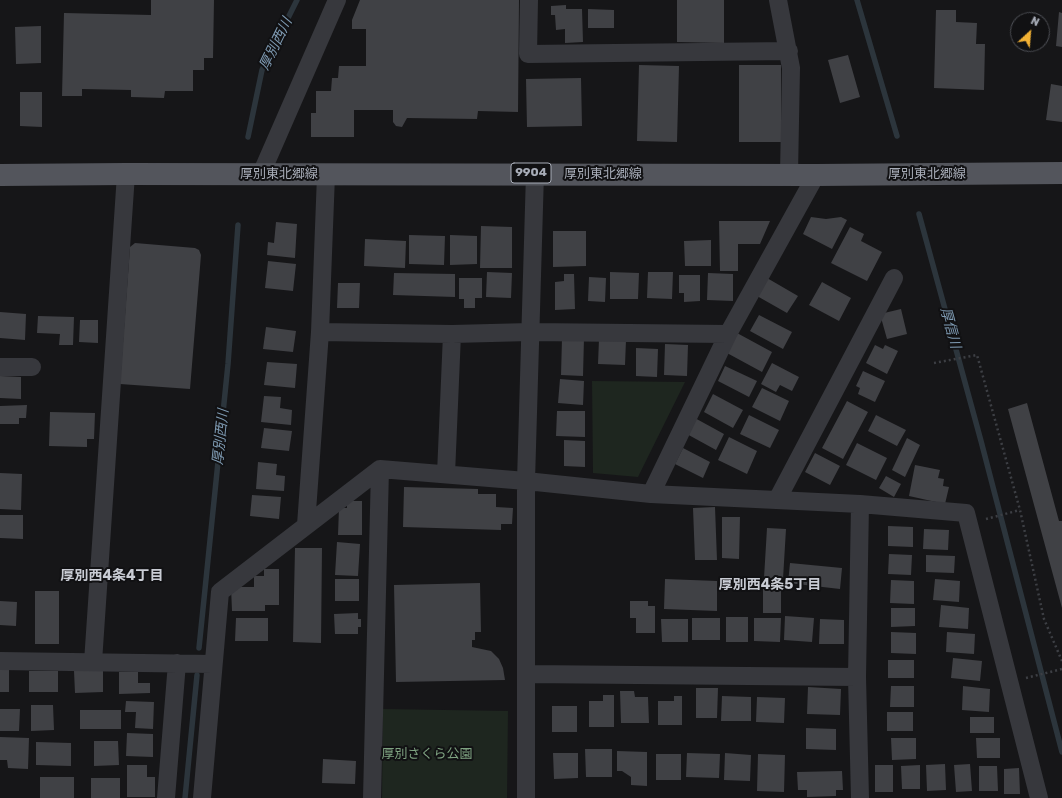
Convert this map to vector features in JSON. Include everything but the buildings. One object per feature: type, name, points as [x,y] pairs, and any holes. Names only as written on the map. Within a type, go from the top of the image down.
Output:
[{"type":"main road","name":"厚別東北郷線","points":[[0,175],[535,173],[816,175],[1062,173]]},
{"type":"street","points":[[261,174],[337,0]]},
{"type":"street","points":[[529,0],[528,54],[789,51]]},
{"type":"street","points":[[778,0],[792,68],[789,174]]},
{"type":"street","points":[[526,798],[526,481],[535,173]]},
{"type":"street","points":[[93,662],[126,174]]},
{"type":"street","points":[[306,525],[320,332],[326,174]]},
{"type":"street","points":[[651,494],[728,334],[816,175]]},
{"type":"street","points":[[777,500],[894,278]]},
{"type":"street","points":[[320,332],[452,334],[530,332],[728,334]]},
{"type":"street","points":[[446,474],[452,334]]},
{"type":"street","points":[[0,367],[32,367]]},
{"type":"street","points":[[372,798],[380,469]]},
{"type":"street","points":[[202,798],[220,592],[380,469],[526,481],[651,494],[860,504],[966,513],[1039,798]]},
{"type":"street","points":[[860,504],[857,677],[860,798]]},
{"type":"street","points":[[0,661],[213,664]]},
{"type":"street","points":[[166,798],[176,663]]},
{"type":"street","points":[[527,674],[857,677]]},
{"type":"path","points":[[934,363],[977,355],[1020,510],[1044,619],[1062,661]]},
{"type":"path","points":[[988,519],[1020,510]]},
{"type":"path","points":[[1029,678],[1062,668]]},
{"type":"green space","points":[[592,381],[685,382],[638,477],[593,473]]},
{"type":"green space","name":"厚別さくら公園","points":[[383,709],[508,711],[507,798],[382,798]]},
{"type":"waterway","name":"厚別西川","points":[[248,137],[262,70],[297,0]]},
{"type":"waterway","name":"厚信川","points":[[857,0],[897,136]]},
{"type":"waterway","points":[[919,214],[981,441],[1062,752]]},
{"type":"waterway","name":"厚別西川","points":[[199,648],[228,364],[238,225]]},
{"type":"waterway","name":"厚別西川","points":[[185,798],[197,675]]},
{"type":"district","name":"厚別西4条4丁目","points":[[112,576]]},
{"type":"district","name":"厚別西4条5丁目","points":[[770,585]]}]
